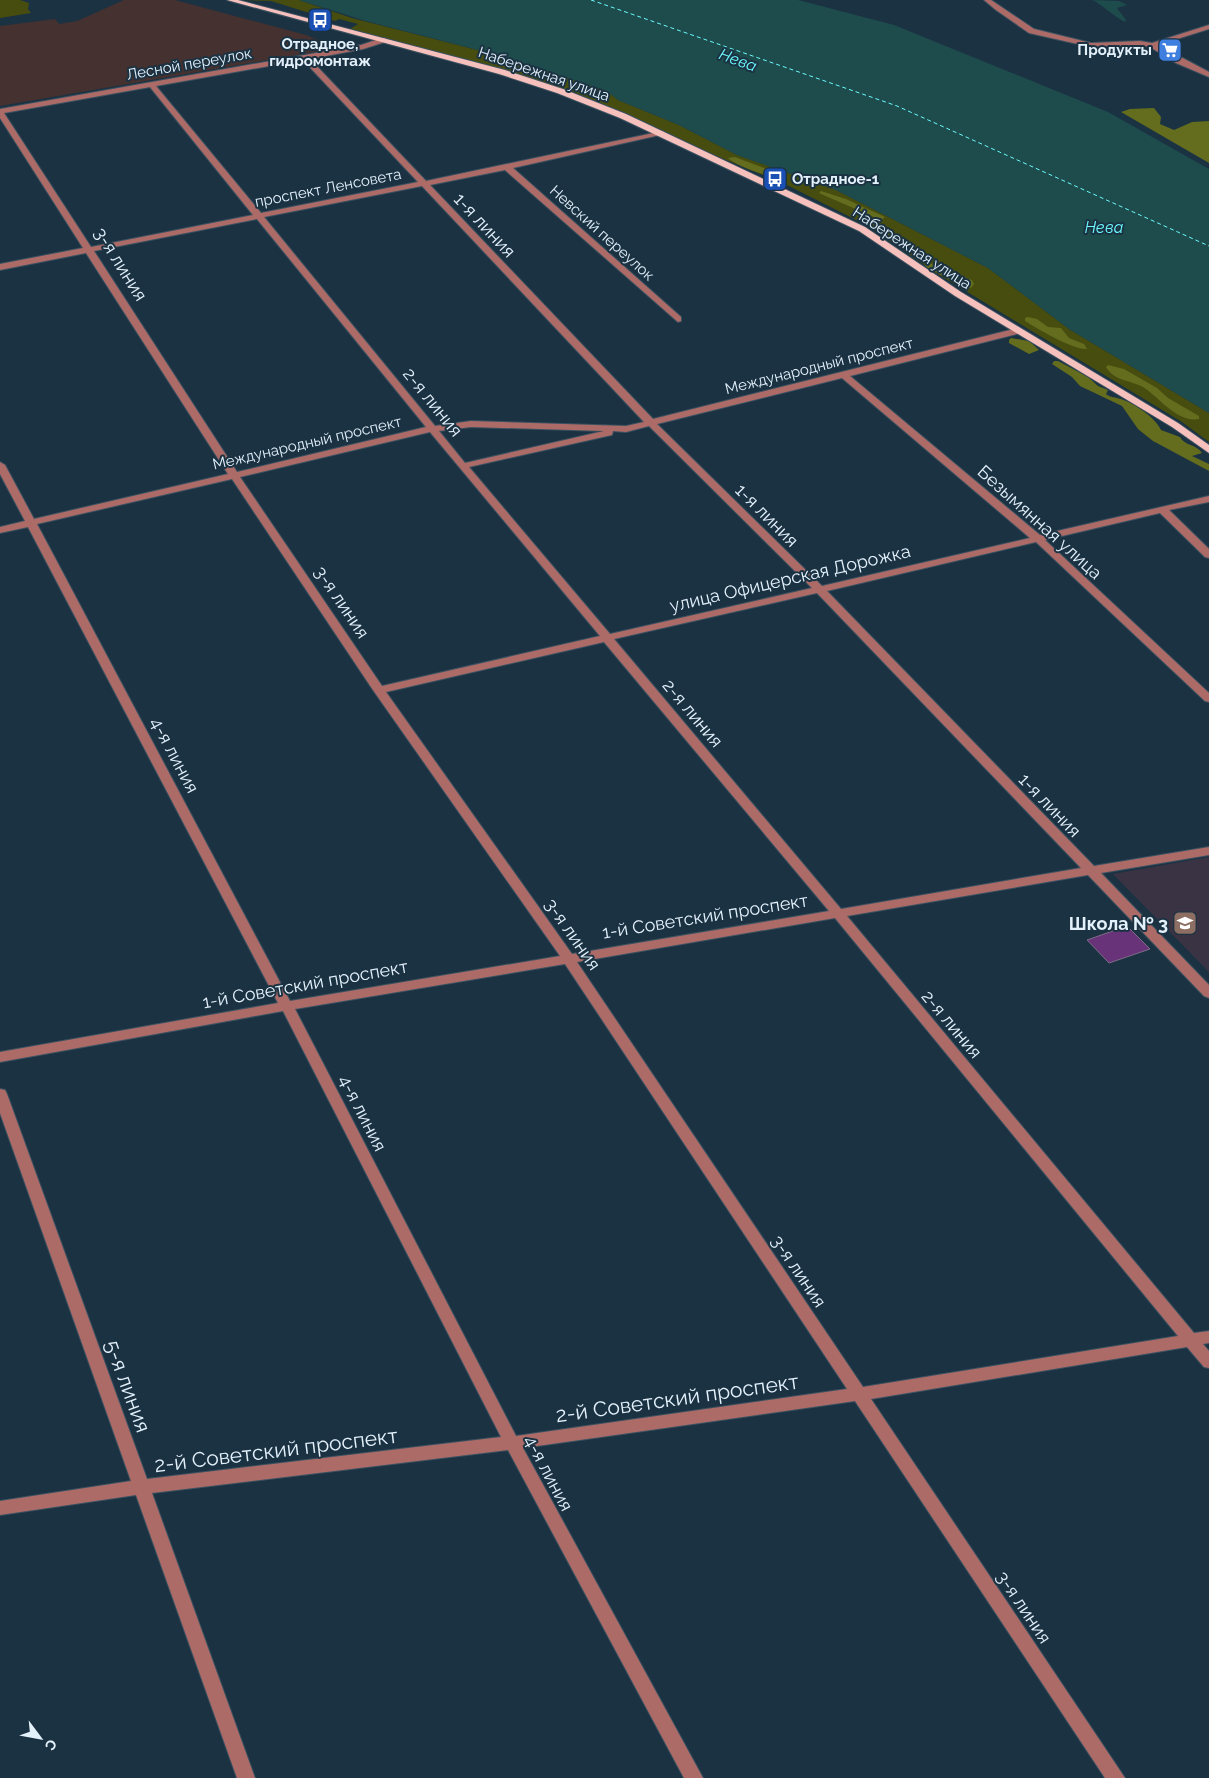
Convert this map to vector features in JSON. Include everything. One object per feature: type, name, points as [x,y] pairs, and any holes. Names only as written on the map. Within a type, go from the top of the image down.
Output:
[{"type":"main road","name":"Набережная улица","points":[[230,0],[531,81],[589,102],[660,133],[862,229],[925,274],[1175,425],[1209,450]]},
{"type":"street","points":[[987,0],[1032,31],[1090,45],[1140,43],[1152,45],[1179,61],[1209,75]]},
{"type":"street","points":[[1152,45],[1209,27]]},
{"type":"street","name":"Лесной переулок","points":[[0,111],[305,58],[362,47],[382,40]]},
{"type":"street","name":"1-я линия","points":[[305,58],[651,423],[821,590],[1209,993]]},
{"type":"street","name":"2-я линия","points":[[152,85],[463,466],[838,913],[1209,1362]]},
{"type":"street","name":"3-я линия","points":[[0,111],[234,475],[379,690],[568,958],[1116,1778]]},
{"type":"street","name":"проспект Ленсовета","points":[[0,267],[424,184],[660,133]]},
{"type":"street","name":"Невский переулок","points":[[507,167],[678,319]]},
{"type":"street","name":"Международный проспект","points":[[463,466],[651,423],[1018,331]]},
{"type":"street","name":"Безымянная улица","points":[[844,375],[1038,539],[1209,699]]},
{"type":"street","name":"Международный проспект","points":[[0,530],[432,428],[471,424],[626,429]]},
{"type":"street","name":"4-я линия","points":[[0,465],[286,1006],[512,1443],[694,1778]]},
{"type":"street","name":"улица Офицерская Дорожка","points":[[379,690],[821,590],[1209,499]]},
{"type":"street","points":[[1162,509],[1209,555]]},
{"type":"street","name":"1-й Советский проспект","points":[[0,1057],[286,1006],[1209,851]]},
{"type":"street","name":"5-я линия","points":[[0,1094],[246,1778]]},
{"type":"street","name":"2-й Советский проспект","points":[[0,1508],[141,1487],[512,1443],[859,1394],[1209,1337]]},
{"type":"shaded area","points":[[124,0],[175,0],[306,35],[326,43],[332,49],[0,106],[0,26],[55,19],[59,24],[77,21]]},
{"type":"shaded area","name":"Школа № 3","points":[[1209,857],[1209,972],[1113,874]]},
{"type":"green space","points":[[0,0],[20,0],[29,3],[28,9],[31,13],[0,18]]},
{"type":"green space","points":[[243,0],[299,0],[352,18],[501,56],[607,91],[618,100],[679,125],[737,155],[836,190],[988,268],[1069,329],[1209,413],[1209,442],[1182,422],[936,273],[868,226],[785,184],[719,157],[627,114],[565,89],[506,70],[350,29],[358,24],[339,19],[335,21],[271,1]]},
{"type":"green space","points":[[1154,108],[1161,117],[1160,124],[1174,130],[1192,122],[1209,121],[1209,163],[1121,112],[1130,109]]},
{"type":"green space","points":[[735,157],[781,175],[776,176],[754,171],[728,158]]},
{"type":"green space","points":[[821,191],[846,199],[885,217],[881,220],[819,193]]},
{"type":"green space","points":[[925,262],[934,265],[949,275],[972,280],[974,284],[971,288],[963,287],[925,266]]},
{"type":"green space","points":[[1025,318],[1037,319],[1048,327],[1061,328],[1069,338],[1084,344],[1087,349],[1065,343],[1047,334],[1025,321]]},
{"type":"green space","points":[[1011,338],[1029,341],[1039,350],[1029,354],[1009,343]]},
{"type":"green space","points":[[1054,361],[1058,361],[1088,377],[1098,386],[1108,390],[1106,394],[1111,397],[1119,398],[1138,407],[1150,416],[1161,430],[1180,437],[1200,450],[1202,453],[1192,456],[1209,464],[1209,471],[1153,441],[1138,429],[1122,406],[1080,386],[1072,377],[1052,364]]},
{"type":"green space","points":[[1108,365],[1124,369],[1157,388],[1168,398],[1199,416],[1199,419],[1191,419],[1176,414],[1143,387],[1113,375],[1106,367]]},
{"type":"water","name":"Нева","points":[[299,0],[798,0],[894,25],[1108,112],[1209,169],[1209,413],[1069,329],[988,268],[836,190],[737,155],[679,125],[618,100],[607,91],[501,56],[366,21]]},
{"type":"water","points":[[1093,0],[1119,1],[1127,5],[1117,8],[1126,20],[1125,22],[1101,6]]},
{"type":"building","points":[[1127,926],[1150,949],[1109,963],[1087,940]]},
{"type":"ferry route","points":[[591,0],[897,106],[1209,246]]},
{"type":"place","name":"Отрадное, гидромонтаж","points":[[320,20]]},
{"type":"place","name":"Продукты","points":[[1170,50]]},
{"type":"place","name":"Отрадное-1","points":[[775,179]]},
{"type":"place","name":"Школа № 3","points":[[1185,923]]}]
